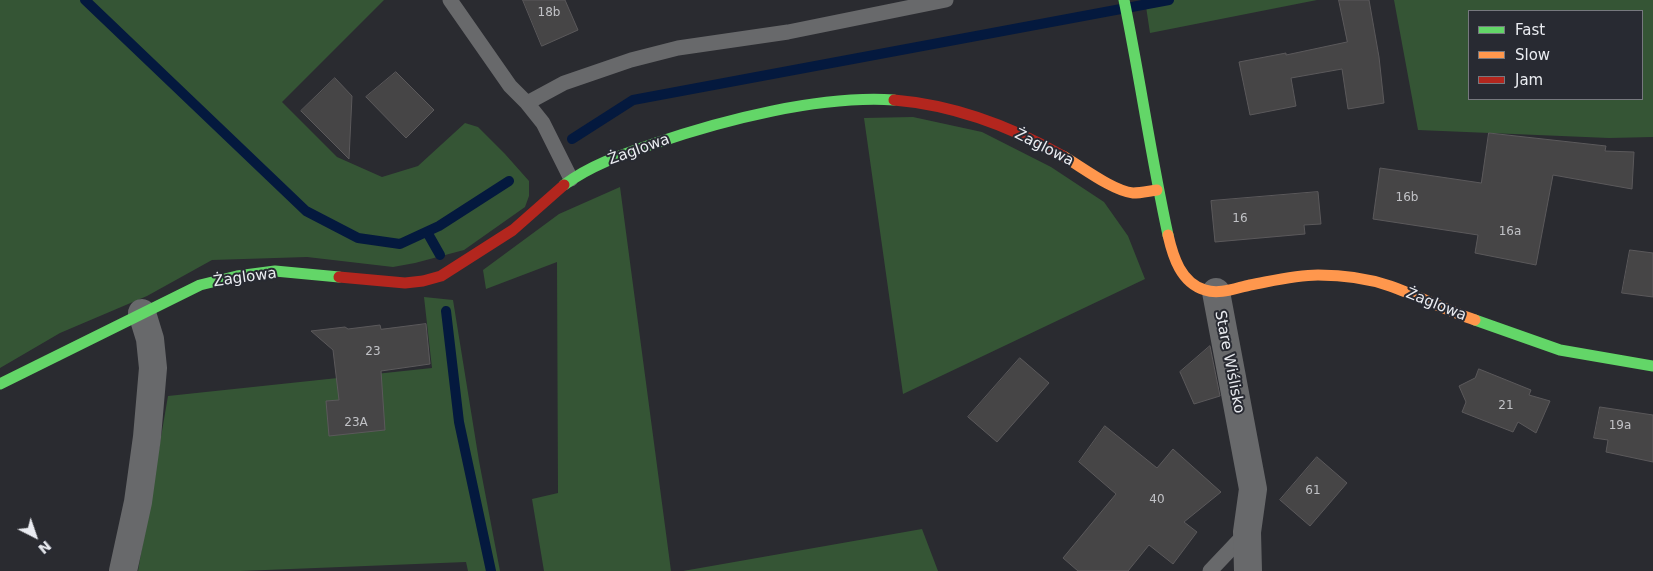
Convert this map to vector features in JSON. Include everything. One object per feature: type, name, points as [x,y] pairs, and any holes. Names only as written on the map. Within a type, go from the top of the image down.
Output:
[{"type":"street","name":"Stare Wiślisko","points":[[1124,0],[1149,133],[1157,190],[1173,256],[1178,266],[1197,288],[1207,292],[1216,292],[1253,489],[1247,532],[1248,571]]},
{"type":"street","name":"Żaglowa","points":[[0,384],[200,285],[275,271],[391,282],[416,282],[432,279],[448,272],[490,246],[529,218],[571,179],[618,156],[662,140],[735,120],[836,102],[902,100],[937,105],[1020,134],[1123,190],[1139,193],[1157,190]]},
{"type":"street","name":"Żaglowa","points":[[1216,292],[1280,279],[1317,276],[1353,277],[1388,285],[1469,318],[1560,350],[1653,366]]},
{"type":"street","points":[[123,571],[138,502],[147,437],[153,368],[150,339],[142,313]]},
{"type":"lane","points":[[450,0],[510,86],[543,123],[571,179]]},
{"type":"lane","points":[[527,103],[564,83],[631,60],[678,48],[788,32],[946,0]]},
{"type":"lane","points":[[1210,571],[1247,532]]},
{"type":"green space","points":[[0,0],[384,0],[282,102],[337,157],[382,177],[418,166],[465,123],[478,127],[529,181],[529,196],[525,207],[464,250],[393,267],[307,257],[212,260],[147,296],[60,333],[0,368]]},
{"type":"green space","points":[[1145,0],[1317,0],[1150,33]]},
{"type":"green space","points":[[1394,0],[1653,0],[1653,137],[1609,138],[1418,130]]},
{"type":"green space","points":[[913,117],[982,132],[1051,167],[1104,202],[1128,236],[1145,279],[903,394],[864,118]]},
{"type":"green space","points":[[620,187],[671,571],[544,571],[532,499],[558,493],[557,262],[486,289],[483,270],[559,214]]},
{"type":"green space","points":[[424,297],[453,300],[479,461],[500,571],[468,571],[466,562],[241,571],[138,571],[168,396],[432,368]]},
{"type":"green space","points":[[922,529],[938,571],[683,571]]},
{"type":"building","points":[[523,0],[565,0],[578,30],[542,46]]},
{"type":"building","points":[[1339,0],[1369,0],[1379,57],[1384,103],[1348,109],[1342,69],[1291,78],[1296,106],[1250,115],[1239,62],[1286,53],[1286,55],[1347,42]]},
{"type":"building","points":[[396,72],[434,110],[406,138],[366,97]]},
{"type":"building","points":[[335,78],[352,96],[349,159],[301,111]]},
{"type":"building","points":[[1489,133],[1606,146],[1605,151],[1634,152],[1632,189],[1553,175],[1536,265],[1475,253],[1478,235],[1373,219],[1380,168],[1481,183]]},
{"type":"building","points":[[1318,192],[1321,224],[1304,225],[1305,234],[1215,242],[1211,201]]},
{"type":"building","points":[[1630,250],[1653,253],[1653,297],[1622,293]]},
{"type":"building","points":[[426,324],[430,364],[381,371],[385,430],[329,436],[326,401],[339,400],[333,350],[311,331],[380,325],[381,329]]},
{"type":"building","points":[[1210,346],[1220,396],[1194,404],[1180,372]]},
{"type":"building","points":[[1020,358],[1049,383],[997,442],[968,417]]},
{"type":"building","points":[[1479,369],[1531,390],[1529,395],[1550,401],[1536,433],[1518,422],[1513,432],[1462,412],[1466,402],[1459,386],[1475,378]]},
{"type":"building","points":[[1600,407],[1653,415],[1653,462],[1606,452],[1608,440],[1594,438]]},
{"type":"building","points":[[1105,426],[1157,468],[1173,449],[1221,492],[1184,522],[1197,532],[1173,564],[1149,545],[1128,571],[1078,571],[1063,558],[1116,494],[1079,462]]},
{"type":"building","points":[[1317,457],[1347,483],[1310,526],[1280,500]]},
{"type":"waterway","points":[[85,0],[306,211],[358,238],[400,244],[439,226],[509,181]]},
{"type":"waterway","points":[[572,139],[633,100],[1169,0]]},
{"type":"waterway","points":[[427,232],[440,255]]},
{"type":"waterway","points":[[446,311],[459,422],[491,571]]},
{"type":"traffic: fast","points":[[1124,0],[1168,235]]},
{"type":"traffic: fast","points":[[564,185],[596,166],[618,157],[680,135],[741,118],[804,105],[835,101],[894,100]]},
{"type":"traffic: fast","points":[[0,384],[200,285],[237,276],[275,271],[339,277]]},
{"type":"traffic: fast","points":[[1475,320],[1560,350],[1653,366]]},
{"type":"traffic: slow","points":[[1063,156],[1116,188],[1133,193],[1157,190]]},
{"type":"traffic: slow","points":[[1168,235],[1179,268],[1190,282],[1205,290],[1216,292],[1301,276],[1345,276],[1390,286],[1475,320]]},
{"type":"traffic: jam","points":[[894,100],[939,107],[982,119],[1044,145],[1063,156]]},
{"type":"traffic: jam","points":[[339,277],[405,283],[441,276],[513,230],[564,185]]}]
